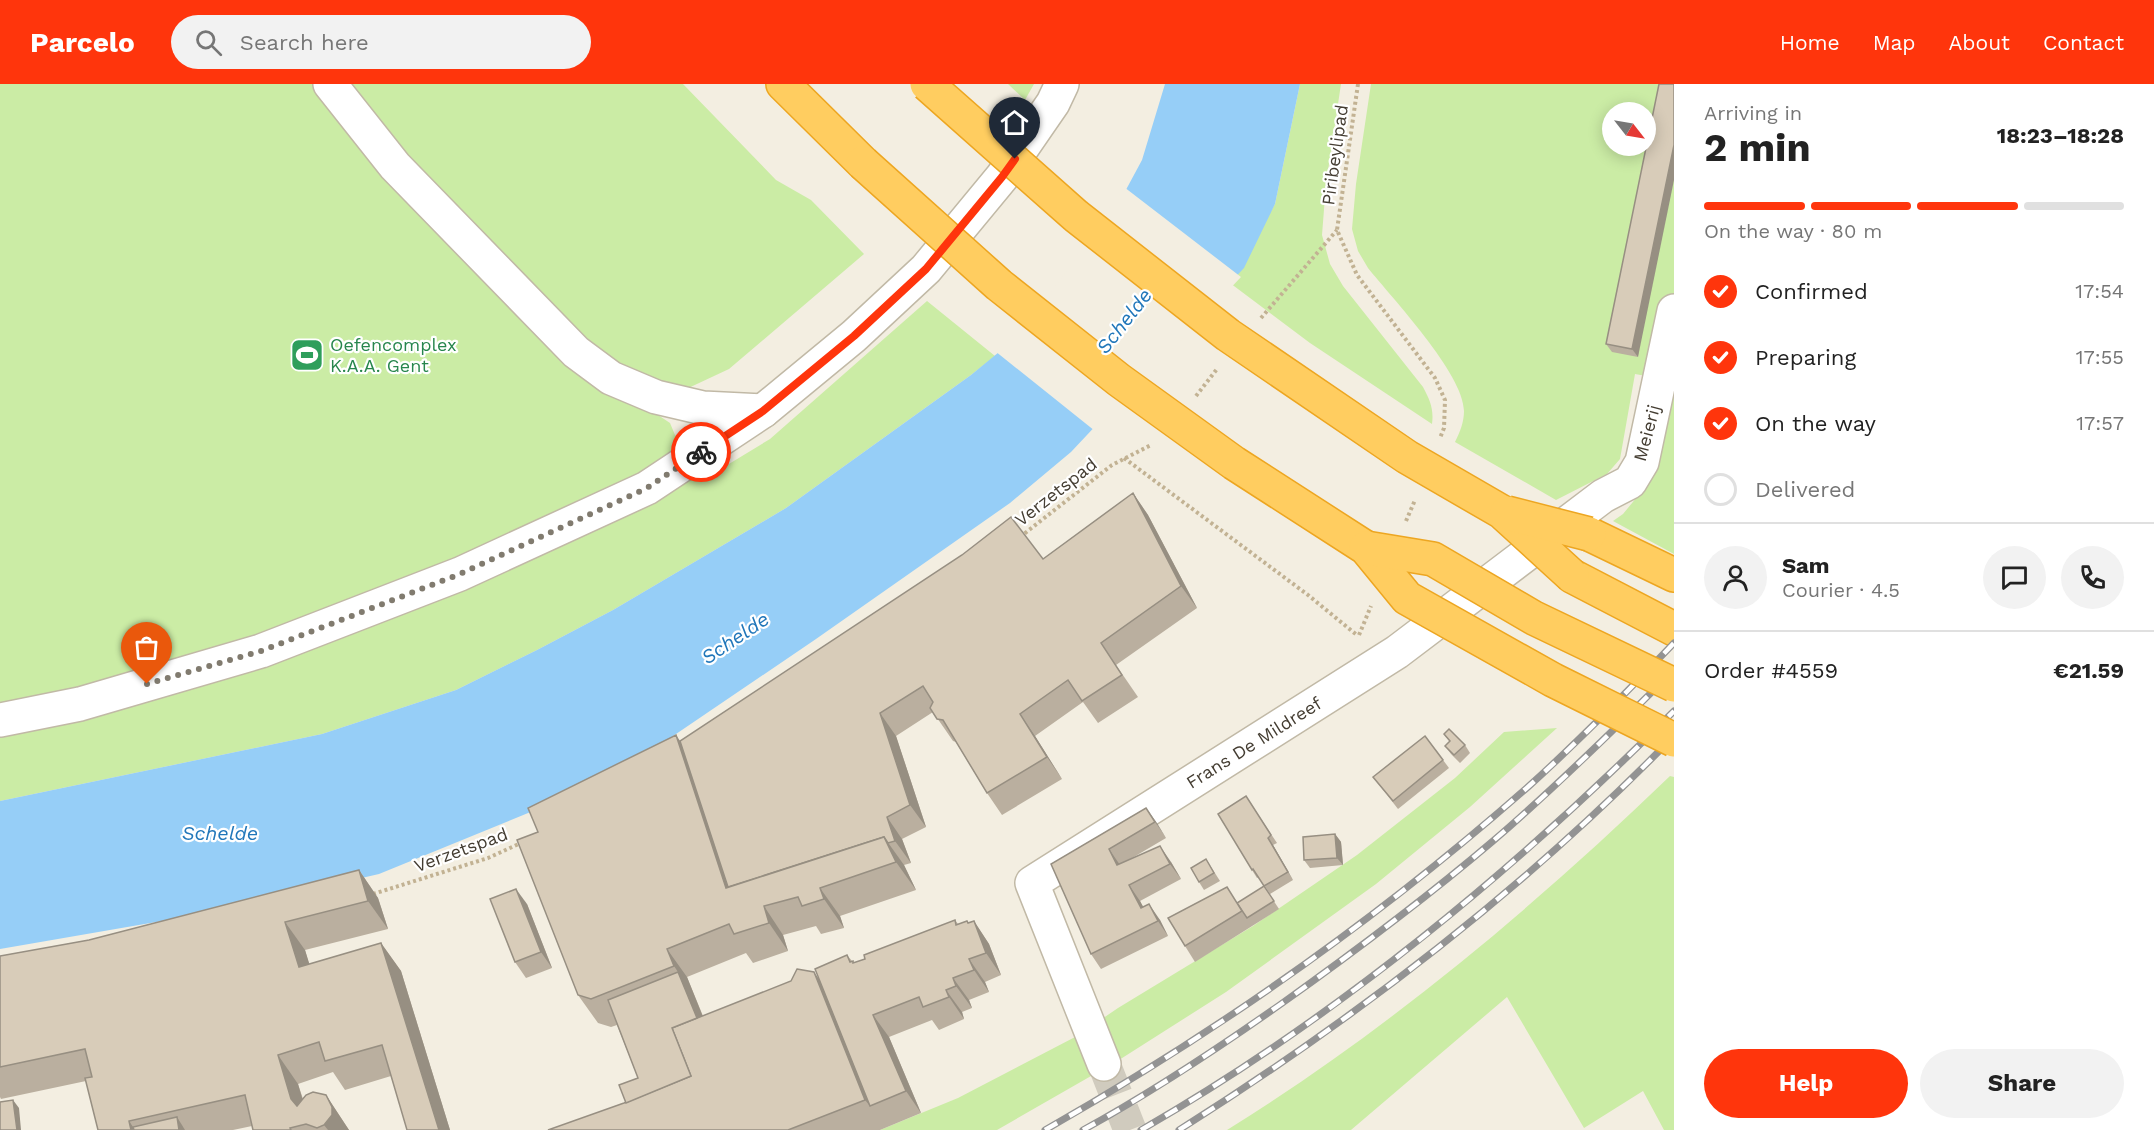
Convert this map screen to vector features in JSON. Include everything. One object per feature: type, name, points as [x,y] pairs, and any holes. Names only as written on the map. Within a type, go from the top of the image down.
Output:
[{"type":"highway","points":[[783,84],[863,163],[999,285],[1119,381],[1234,463],[1366,548],[1407,598],[1553,680],[1674,740]]},
{"type":"highway","points":[[927,84],[1076,216],[1228,335],[1407,457],[1502,512],[1572,576],[1674,629]]},
{"type":"highway","points":[[1502,512],[1589,534],[1674,575]]},
{"type":"highway","points":[[1366,548],[1433,559],[1534,618],[1674,685]]},
{"type":"street","points":[[330,84],[395,166],[576,352],[611,378],[656,397],[703,408],[763,411]]},
{"type":"street","points":[[0,720],[80,704],[261,651],[460,574],[647,488],[763,411],[854,336],[926,269],[1002,177],[1053,103],[1062,84]]},
{"type":"street","name":"Meierij","points":[[1630,482],[1642,462],[1674,311]]},
{"type":"street","name":"Frans De Mildreef","points":[[1104,1064],[1032,883],[1398,652],[1603,496],[1630,482]]},
{"type":"path","name":"Piribeylipad","points":[[1259,321],[1337,230],[1358,84]]},
{"type":"path","points":[[1192,402],[1220,366]]},
{"type":"path","name":"Verzetspad","points":[[1011,544],[1124,458],[1155,442]]},
{"type":"path","points":[[1124,458],[1308,595],[1358,637]]},
{"type":"path","name":"Verzetspad","points":[[367,896],[488,858],[528,839]]},
{"type":"green space","points":[[0,84],[683,84],[776,180],[811,200],[864,254],[729,369],[682,391],[658,415],[670,423],[675,435],[714,473],[770,439],[927,301],[995,356],[786,508],[613,610],[456,690],[322,734],[0,801]]},
{"type":"green space","points":[[1008,84],[1034,84],[1025,100]]},
{"type":"green space","points":[[1300,84],[1341,84],[1326,184],[1322,235],[1330,264],[1343,286],[1423,387],[1431,405],[1432,424],[1310,343],[1230,283],[1275,204]]},
{"type":"green space","points":[[1371,84],[1674,84],[1674,554],[1613,521],[1623,514],[1637,497],[1668,380],[1635,374],[1620,459],[1607,474],[1556,500],[1455,442],[1464,415],[1461,395],[1440,357],[1368,268],[1358,251],[1352,229],[1356,184]]},
{"type":"green space","points":[[1557,728],[1470,807],[1376,884],[1226,992],[1119,1060],[997,1130],[880,1130],[958,1098],[1077,1036],[1118,1008],[1253,926],[1357,855],[1455,778],[1504,732]]},
{"type":"green space","points":[[1670,776],[1674,777],[1674,1130],[1664,1130],[1643,1091],[1584,1128],[1507,997],[1351,1130],[1227,1130],[1345,1051],[1458,965],[1566,873]]},
{"type":"water","name":"Schelde","points":[[1165,84],[1300,84],[1275,204],[1244,268],[1071,452],[1010,503],[651,751],[533,811],[379,874],[214,912],[0,949],[0,801],[322,734],[456,690],[613,610],[786,508],[971,375],[1010,343],[1062,282],[1121,199],[1142,160]]},
{"type":"pier","points":[[1124,187],[1241,277],[1095,431],[995,351],[1008,341],[1060,281]]},
{"type":"building","points":[[1659,84],[1674,84],[1674,145],[1632,349],[1606,344],[1644,156],[1656,156],[1655,102]]},
{"type":"building","points":[[1133,493],[1181,586],[1101,643],[1122,675],[1082,701],[1068,680],[1020,714],[1047,757],[987,793],[943,720],[937,719],[930,708],[933,702],[923,686],[880,713],[910,805],[887,817],[895,841],[888,843],[884,837],[728,887],[680,741],[962,555],[1011,517],[1043,559]]},
{"type":"building","points":[[1449,729],[1465,745],[1454,755],[1445,746],[1450,741],[1444,734]]},
{"type":"building","points":[[676,735],[726,888],[884,837],[896,862],[820,888],[824,899],[802,906],[798,897],[764,906],[769,923],[734,934],[729,924],[667,949],[674,966],[591,999],[578,995],[517,840],[538,832],[528,808]]},
{"type":"building","points":[[1425,736],[1443,760],[1393,801],[1373,777]]},
{"type":"building","points":[[1246,796],[1271,835],[1268,838],[1288,872],[1264,886],[1218,814]]},
{"type":"building","points":[[1146,808],[1155,822],[1109,849],[1117,865],[1160,846],[1170,864],[1129,885],[1141,908],[1149,904],[1158,921],[1091,954],[1051,864]]},
{"type":"building","points":[[1335,834],[1337,858],[1304,860],[1303,837]]},
{"type":"building","points":[[1206,859],[1214,873],[1199,882],[1191,868]]},
{"type":"building","points":[[359,870],[368,901],[285,922],[299,967],[381,943],[439,1130],[407,1130],[382,1045],[325,1061],[319,1042],[278,1055],[291,1099],[297,1106],[306,1095],[313,1092],[326,1095],[332,1107],[332,1115],[324,1125],[317,1128],[306,1124],[290,1128],[291,1130],[253,1130],[245,1095],[129,1121],[131,1130],[98,1130],[85,1078],[92,1077],[85,1049],[0,1067],[0,956],[89,940]]},
{"type":"building","points":[[1264,886],[1274,901],[1247,918],[1237,903]]},
{"type":"building","points":[[1227,887],[1242,911],[1185,946],[1168,918]]},
{"type":"building","points":[[516,889],[541,952],[515,962],[490,899]]},
{"type":"building","points":[[955,920],[956,925],[974,921],[986,953],[969,959],[974,970],[953,978],[956,986],[946,990],[949,997],[923,1007],[919,997],[873,1015],[906,1091],[870,1106],[815,969],[847,955],[853,963],[865,959],[864,955]]},
{"type":"building","points":[[797,969],[814,972],[865,1100],[788,1130],[548,1130],[691,1076],[672,1028],[791,981]]},
{"type":"building","points":[[678,972],[697,1018],[672,1028],[691,1076],[626,1103],[619,1085],[638,1078],[608,1000]]},
{"type":"building","points":[[13,1100],[17,1130],[0,1130],[0,1102]]},
{"type":"building","points":[[177,1117],[179,1130],[134,1130],[133,1127]]},
{"type":"tunnel","points":[[1104,1064],[1130,1130]]},
{"type":"railway","points":[[1045,1130],[1235,1013],[1296,971],[1414,882],[1548,769],[1674,643]]},
{"type":"railway","points":[[1083,1130],[1159,1086],[1233,1037],[1335,965],[1415,904],[1540,800],[1674,670]]},
{"type":"railway","points":[[1141,1130],[1214,1086],[1285,1039],[1354,990],[1421,938],[1551,828],[1674,711]]},
{"type":"railway","points":[[1179,1130],[1311,1042],[1438,948],[1559,846],[1674,736]]},
{"type":"way so far","points":[[147,684],[261,651],[460,574],[647,488],[701,452]]},
{"type":"place","name":"Oefencomplex K.A.A. Gent","points":[[307,355]]},
{"type":"route","points":[[701,452],[763,411],[854,336],[926,269],[1015,159]]}]
